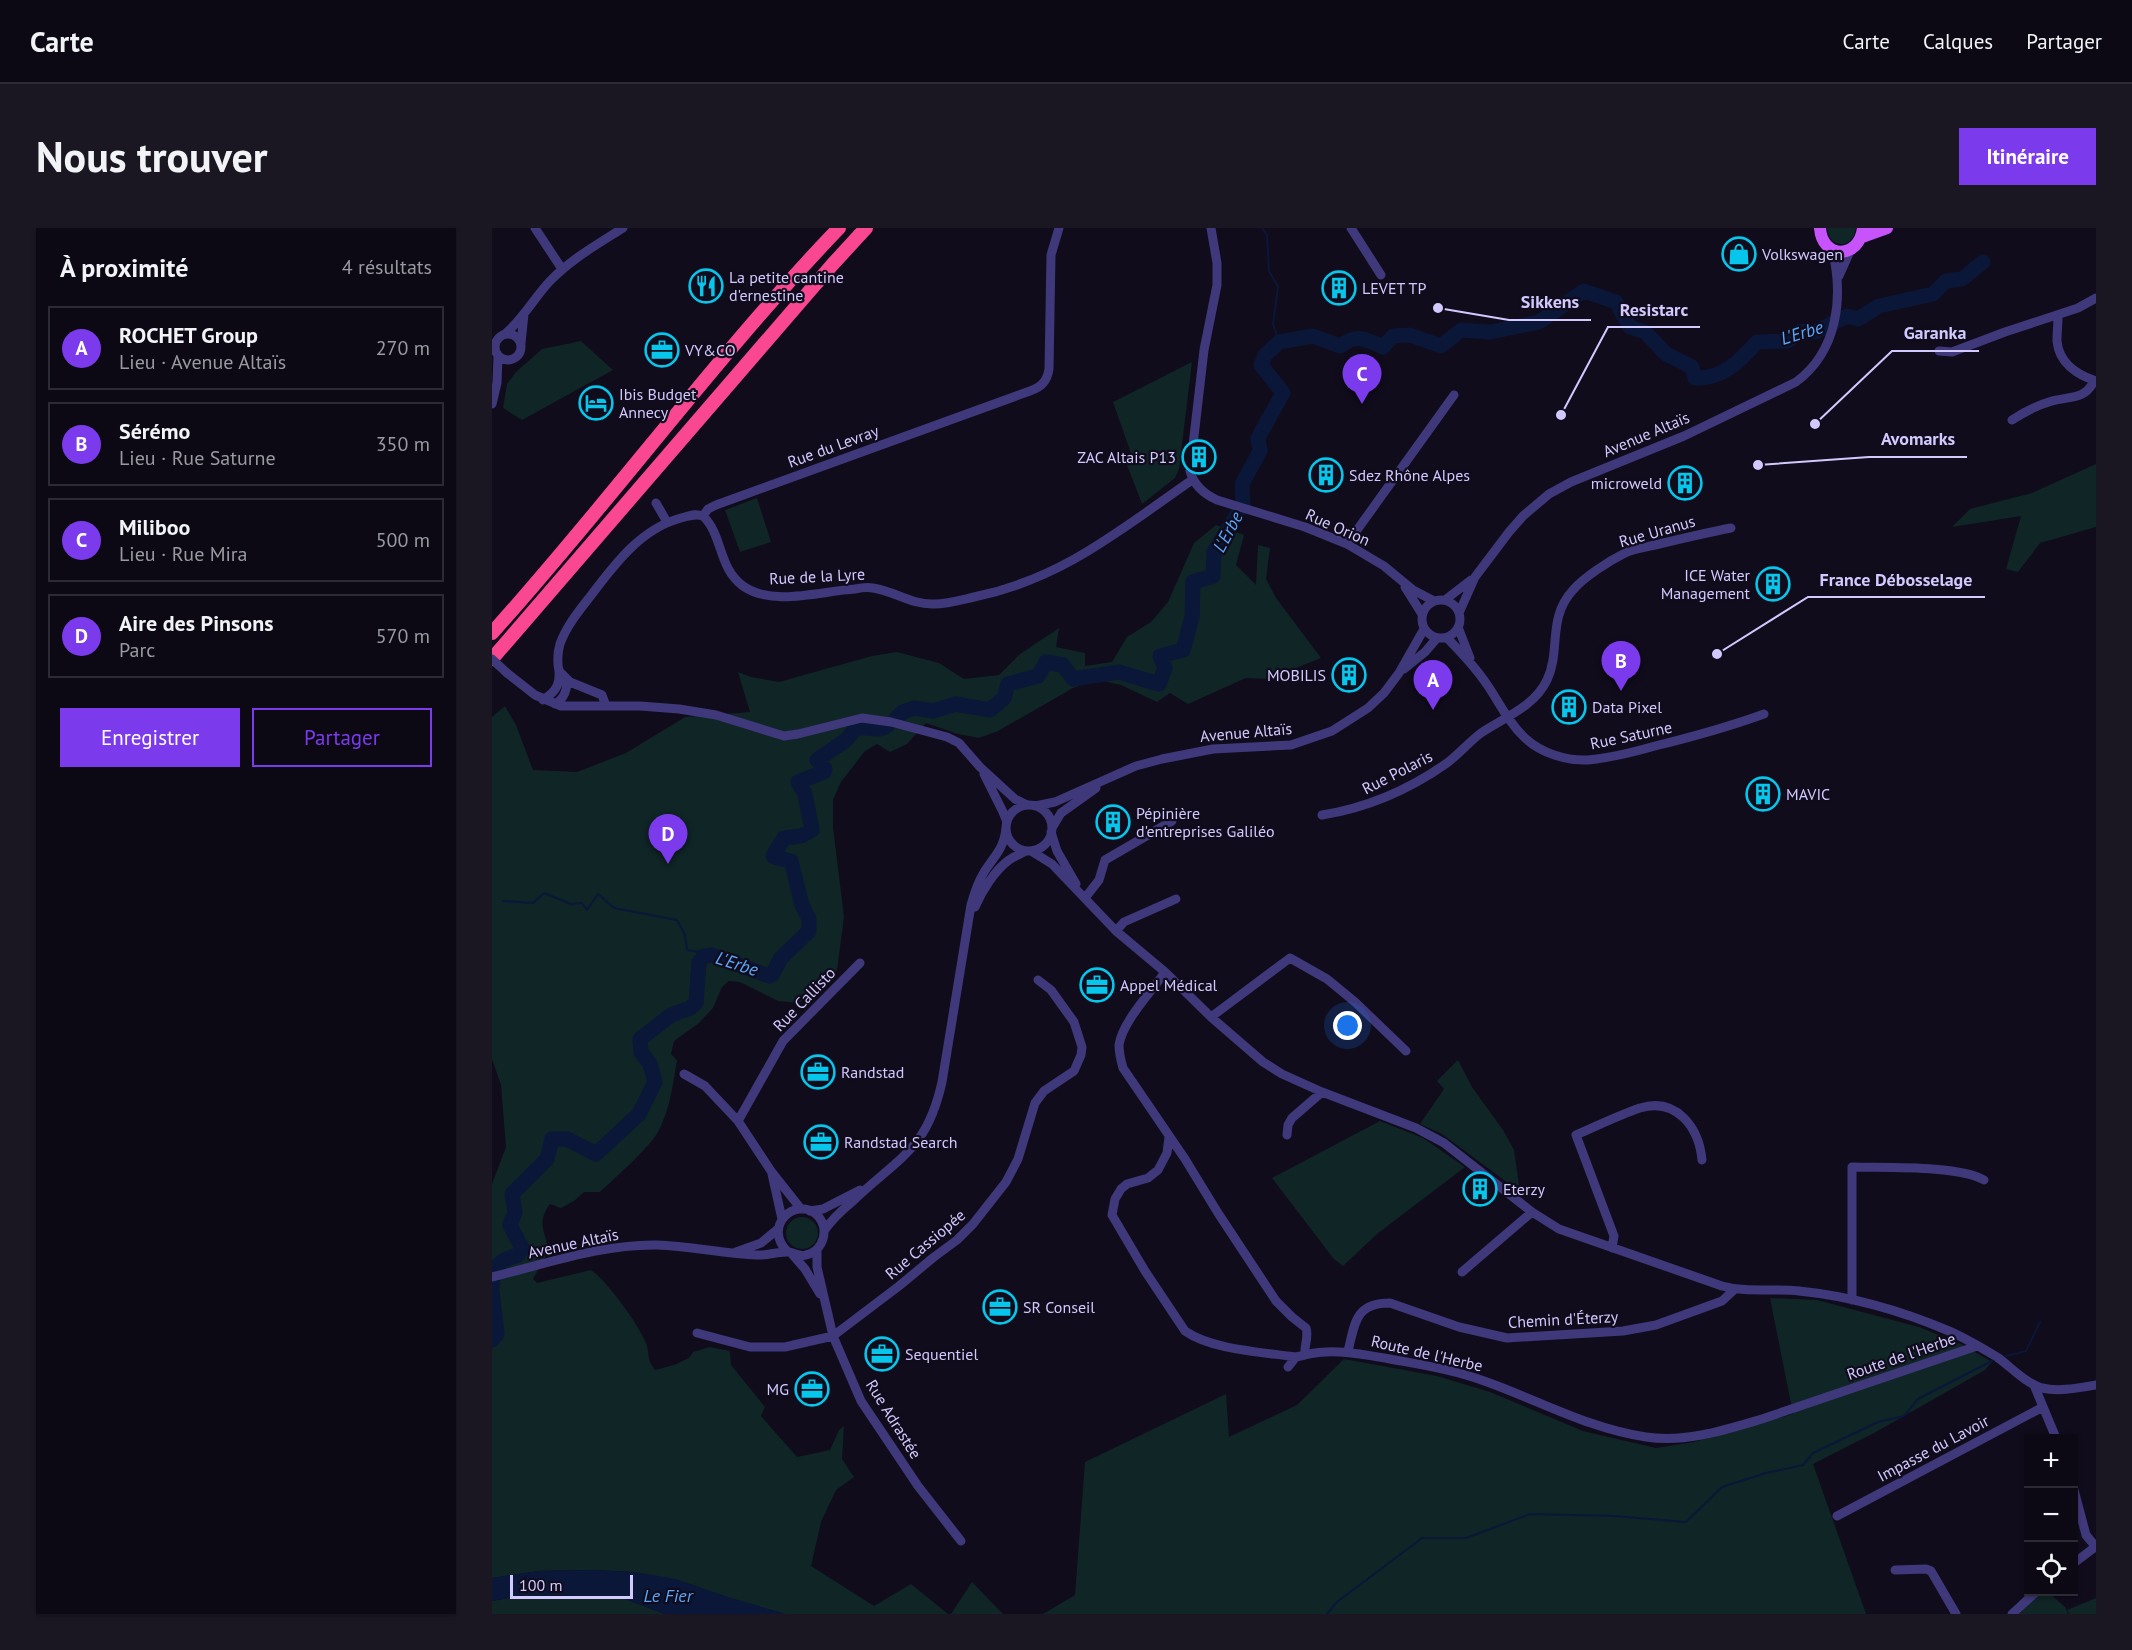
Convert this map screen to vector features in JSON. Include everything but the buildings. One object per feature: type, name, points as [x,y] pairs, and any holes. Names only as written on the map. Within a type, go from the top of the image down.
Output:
[{"type":"highway","points":[[492,633],[616,489],[680,409],[839,228]]},
{"type":"highway","points":[[492,659],[866,228]]},
{"type":"highway","points":[[492,668],[521,627]]},
{"type":"main road","points":[[1809,228],[1820,231],[1825,243],[1832,249],[1842,252],[1851,249],[1863,233],[1887,228]]},
{"type":"street","points":[[535,228],[562,269]]},
{"type":"street","points":[[492,404],[497,383],[495,344],[499,336],[524,314],[562,269],[623,228]]},
{"type":"street","name":"Rue du Levray","points":[[555,704],[561,700],[567,685],[562,675],[558,651],[564,634],[609,573],[646,535],[667,522],[694,514],[703,516],[708,509],[726,501],[1041,386],[1049,372],[1051,255],[1059,228]]},
{"type":"street","points":[[1192,480],[1190,471],[1204,350],[1217,285],[1217,263],[1211,228]]},
{"type":"street","points":[[1351,228],[1381,275]]},
{"type":"street","points":[[1832,249],[1838,279]]},
{"type":"street","points":[[1838,279],[1851,249]]},
{"type":"street","name":"Avenue Altaïs","points":[[1459,613],[1475,577],[1509,532],[1523,516],[1549,494],[1571,482],[1683,436],[1796,382],[1815,365],[1834,329],[1838,279]]},
{"type":"street","points":[[1940,351],[1952,352],[2005,332],[2058,316],[2096,298]]},
{"type":"street","points":[[497,383],[521,351],[524,314]]},
{"type":"street","points":[[2012,420],[2054,400],[2079,397],[2095,381],[2074,371],[2063,358],[2058,347],[2058,316]]},
{"type":"street","points":[[499,336],[513,334],[521,343]]},
{"type":"street","points":[[496,353],[505,360],[513,360]]},
{"type":"street","points":[[1347,544],[1454,395]]},
{"type":"street","name":"Rue de la Lyre","points":[[703,516],[712,528],[724,561],[732,575],[743,586],[755,592],[788,596],[873,588],[915,603],[936,604],[1000,592],[1046,575],[1099,546],[1192,480]]},
{"type":"street","name":"Rue Orion","points":[[1192,480],[1207,496],[1305,527],[1347,544],[1384,566],[1422,596],[1434,601]]},
{"type":"street","points":[[656,503],[667,522]]},
{"type":"street","name":"Rue Uranus","points":[[1507,717],[1533,701],[1546,683],[1554,666],[1554,632],[1559,614],[1572,590],[1626,552],[1731,528]]},
{"type":"street","name":"Avenue Altaïs","points":[[1445,600],[1475,577]]},
{"type":"street","name":"Rue Orion","points":[[1400,580],[1422,614]]},
{"type":"street","points":[[1445,600],[1456,607],[1459,613],[1458,627],[1455,632],[1442,638],[1431,636],[1424,629],[1422,614],[1428,604],[1445,600]]},
{"type":"street","name":"Rue Saturne","points":[[1458,627],[1472,663]]},
{"type":"street","name":"Avenue Altaïs","points":[[1031,806],[1055,802],[1136,766],[1189,753],[1224,748],[1291,745],[1314,738],[1352,720],[1368,708],[1399,672],[1424,629]]},
{"type":"street","name":"Avenue Altaïs","points":[[1399,672],[1442,638]]},
{"type":"street","name":"Rue Saturne","points":[[1442,638],[1472,663],[1507,717],[1526,739],[1542,750],[1562,757],[1587,760],[1631,752],[1717,731],[1764,714]]},
{"type":"street","points":[[492,659],[543,700],[568,707],[658,707],[716,715],[784,736],[862,718],[875,719],[947,737],[959,743],[980,767],[1015,799],[1047,814],[1057,850],[1082,894]]},
{"type":"street","points":[[562,675],[602,695],[606,706]]},
{"type":"street","name":"Rue du Levray","points":[[543,700],[556,690],[562,675]]},
{"type":"street","name":"Rue Polaris","points":[[1322,815],[1368,804],[1403,789],[1448,762],[1480,734],[1507,717]]},
{"type":"street","points":[[980,767],[1004,812],[1007,836],[1012,843],[1052,864],[1116,931],[1165,972],[1211,1017],[1263,1062],[1282,1074],[1322,1092],[1416,1128],[1444,1143],[1532,1212],[1559,1229],[1707,1282],[1735,1289],[1799,1291],[1852,1300],[1877,1307],[1949,1331],[1998,1358],[2034,1385],[2045,1389],[2064,1390],[2096,1385]]},
{"type":"street","name":"Avenue Altaïs","points":[[1051,830],[1061,813],[1110,778]]},
{"type":"street","points":[[824,1231],[830,1222],[868,1187],[907,1155],[921,1138],[938,1102],[971,905],[977,885],[1000,851],[1006,825],[1014,811],[1031,806]]},
{"type":"street","points":[[1082,894],[1099,880],[1105,860],[1172,821]]},
{"type":"street","points":[[969,921],[982,893],[1002,867],[1009,860],[1044,845],[1051,830]]},
{"type":"street","points":[[1116,931],[1124,922],[1176,899]]},
{"type":"street","points":[[1211,1017],[1290,958],[1327,979],[1355,1002],[1406,1051]]},
{"type":"street","name":"Rue Callisto","points":[[738,1121],[783,1041],[860,963]]},
{"type":"street","points":[[1165,972],[1125,1029],[1119,1043],[1123,1068],[1185,1159],[1276,1301],[1306,1328],[1308,1335],[1300,1356],[1287,1367]]},
{"type":"street","name":"Rue Cassiopée","points":[[833,1336],[862,1316],[957,1240],[984,1213],[1006,1182],[1018,1159],[1035,1103],[1044,1091],[1065,1078],[1079,1064],[1082,1047],[1074,1022],[1051,990],[1038,980]]},
{"type":"street","points":[[684,1074],[705,1086],[738,1121],[771,1171],[806,1210],[822,1223],[823,1241],[817,1249],[808,1255],[797,1256],[790,1253],[782,1246],[777,1229],[782,1219],[790,1212],[806,1210],[823,1209],[868,1187]]},
{"type":"street","points":[[1287,1135],[1288,1125],[1292,1118],[1322,1092]]},
{"type":"street","points":[[1612,1248],[1614,1236],[1576,1135],[1642,1108],[1664,1108],[1679,1114],[1692,1126],[1701,1148],[1702,1160]]},
{"type":"street","points":[[1169,1137],[1167,1153],[1185,1159]]},
{"type":"street","name":"Route de l'Herbe","points":[[1167,1153],[1164,1162],[1154,1175],[1121,1189],[1112,1206],[1112,1218],[1185,1331],[1191,1335],[1229,1346],[1300,1356],[1322,1351],[1348,1351],[1444,1368],[1486,1381],[1598,1426],[1646,1437],[1673,1439],[1734,1428],[1977,1346]]},
{"type":"street","points":[[1852,1300],[1852,1167],[1945,1170],[1972,1174],[1984,1180]]},
{"type":"street","points":[[771,1171],[782,1219]]},
{"type":"street","points":[[1462,1272],[1532,1212]]},
{"type":"street","name":"Avenue Altaïs","points":[[733,1252],[761,1243],[777,1229]]},
{"type":"street","name":"Avenue Altaïs","points":[[492,1277],[623,1246],[657,1245],[757,1255],[790,1253]]},
{"type":"street","name":"Rue Adrastée","points":[[817,1249],[818,1267],[833,1336],[861,1401],[918,1486],[961,1541]]},
{"type":"street","name":"Rue Adrastée","points":[[790,1253],[805,1269],[825,1301]]},
{"type":"street","name":"Chemin d'Éterzy","points":[[1348,1351],[1356,1319],[1369,1306],[1379,1303],[1390,1304],[1459,1328],[1507,1338],[1623,1331],[1656,1325],[1722,1302],[1735,1289]]},
{"type":"street","points":[[697,1333],[750,1347],[784,1347],[833,1336]]},
{"type":"street","points":[[2034,1385],[2054,1434]]},
{"type":"street","name":"Impasse du Lavoir","points":[[1836,1516],[2043,1407]]},
{"type":"street","points":[[2078,1507],[2086,1535],[2096,1547],[2078,1560]]},
{"type":"street","points":[[1895,1570],[1926,1569],[1931,1571],[1956,1614]]},
{"type":"street","points":[[2012,1614],[2032,1596]]},
{"type":"green space","points":[[1827,228],[1856,228],[1850,240],[1841,244],[1832,240]]},
{"type":"green space","points":[[581,341],[613,370],[522,420],[503,408],[507,384],[516,372],[542,349]]},
{"type":"green space","points":[[1192,362],[1179,469],[1175,478],[1142,504],[1127,465],[1134,462],[1113,402]]},
{"type":"green space","points":[[2096,464],[2096,527],[2040,543],[2018,572],[2006,569],[2021,516],[1952,527],[1970,509],[2032,493]]},
{"type":"green space","points":[[757,498],[771,542],[740,552],[725,510]]},
{"type":"green space","points":[[1216,525],[1244,535],[1236,565],[1256,585],[1258,545],[1270,548],[1266,579],[1276,598],[1321,658],[1269,679],[1246,678],[1188,704],[1170,693],[1157,702],[1121,685],[1098,680],[1073,688],[998,731],[979,738],[958,734],[926,723],[907,744],[890,752],[877,744],[865,751],[841,782],[833,800],[833,827],[844,917],[837,970],[830,981],[799,1003],[778,1001],[740,982],[729,981],[722,987],[713,1008],[699,1023],[674,1041],[671,1054],[677,1060],[670,1097],[662,1124],[647,1147],[600,1192],[584,1192],[561,1208],[550,1204],[544,1216],[543,1226],[549,1250],[533,1279],[537,1283],[591,1270],[614,1293],[636,1325],[646,1343],[649,1359],[655,1370],[674,1365],[689,1358],[693,1352],[710,1347],[730,1351],[731,1365],[765,1407],[761,1416],[797,1457],[830,1450],[839,1430],[844,1426],[842,1459],[854,1477],[836,1490],[821,1522],[811,1566],[874,1606],[911,1584],[948,1614],[785,1614],[635,1572],[539,1571],[492,1578],[492,1184],[506,1147],[501,1085],[492,1059],[492,717],[505,706],[516,725],[533,770],[577,772],[626,753],[685,717],[750,712],[738,672],[779,682],[872,656],[897,652],[939,663],[964,679],[999,675],[1020,654],[1059,628],[1056,647],[1085,653],[1085,666],[1112,662],[1127,637],[1151,622],[1168,602],[1194,543]]},
{"type":"green space","points":[[1458,1060],[1472,1087],[1503,1130],[1514,1150],[1520,1192],[1442,1134],[1420,1124],[1444,1089],[1437,1081]]},
{"type":"green space","points":[[1380,1121],[1423,1138],[1465,1167],[1377,1234],[1343,1266],[1333,1258],[1272,1178]]},
{"type":"green space","points":[[802,1217],[813,1222],[818,1233],[813,1244],[802,1249],[791,1244],[786,1233],[791,1222]]},
{"type":"green space","points":[[1770,1298],[1817,1300],[1919,1327],[1961,1344],[1992,1362],[1985,1370],[1874,1433],[1813,1464],[1866,1614],[1043,1614],[1075,1595],[1085,1462],[1226,1394],[1229,1437],[1297,1405],[1344,1359],[1437,1376],[1490,1392],[1583,1431],[1656,1448],[1694,1442],[1793,1414]]},
{"type":"green space","points":[[972,1582],[1003,1614],[951,1614]]},
{"type":"green space","points":[[526,1595],[620,1597],[665,1614],[492,1614],[492,1601]]},
{"type":"green space","points":[[2038,1596],[2053,1596],[2065,1607],[2068,1614],[2019,1614]]},
{"type":"green space","points":[[2096,1598],[2096,1614],[2069,1614],[2067,1610]]},
{"type":"water","name":"Le Fier","points":[[539,1571],[635,1572],[676,1579],[785,1614],[665,1614],[620,1597],[526,1595],[492,1601],[492,1578]]},
{"type":"waterway","points":[[1262,228],[1267,235],[1269,271],[1278,287],[1273,324],[1279,342]]},
{"type":"waterway","name":"L'Erbe","points":[[897,717],[914,708],[933,711],[956,704],[990,710],[1004,698],[1008,684],[1038,676],[1046,662],[1063,665],[1073,679],[1119,672],[1159,684],[1165,668],[1160,656],[1183,650],[1192,617],[1193,582],[1213,576],[1214,552],[1243,504],[1242,484],[1260,451],[1258,438],[1283,393],[1261,365],[1265,355],[1279,342],[1313,336],[1340,346],[1357,338],[1383,347],[1393,336],[1410,335],[1441,346],[1461,330],[1491,332],[1539,322],[1584,291],[1616,302],[1630,327],[1645,332],[1666,354],[1692,367],[1695,378],[1705,378],[1730,368],[1757,342],[1788,341],[1800,331],[1815,332],[1847,316],[1858,319],[1879,306],[1933,294],[1946,281],[1962,279],[1983,262]]},
{"type":"waterway","name":"L'Erbe","points":[[492,1286],[498,1265],[518,1255],[522,1248],[510,1225],[515,1212],[512,1194],[547,1159],[552,1139],[567,1139],[596,1154],[639,1114],[655,1082],[650,1064],[641,1052],[640,1039],[671,1015],[690,1008],[696,1003],[699,962],[704,956],[712,955],[769,976],[772,975],[781,958],[809,931],[809,919],[802,905],[791,861],[773,856],[784,838],[801,836],[812,830],[805,794],[798,782],[824,772],[825,769],[817,760],[846,740],[856,729],[881,729],[889,724]]},
{"type":"waterway","points":[[503,901],[533,903],[544,893],[571,904],[582,903],[587,910],[598,894],[614,908],[677,920],[685,935],[687,950],[700,952],[704,956]]},
{"type":"waterway","name":"L'Erbe","points":[[492,1291],[497,1334],[492,1340]]},
{"type":"waterway","points":[[2006,1356],[2026,1351],[2040,1322]]},
{"type":"waterway","points":[[1327,1614],[1337,1602],[1422,1538],[1466,1538],[1530,1514],[1614,1516],[1686,1522],[1722,1487],[1766,1473],[1803,1465],[1813,1453],[1878,1422],[1904,1416],[1918,1399],[1992,1361]]},
{"type":"place","name":"Volkswagen","points":[[1739,254]]},
{"type":"place","name":"La petite cantine d'ernestine","points":[[706,286]]},
{"type":"place","name":"LEVET TP","points":[[1339,288]]},
{"type":"place","name":"Sikkens","points":[[1438,308]]},
{"type":"place","name":"VY&CO","points":[[662,350]]},
{"type":"place","name":"Ibis Budget Annecy","points":[[596,403]]},
{"type":"place","name":"Miliboo","points":[[1362,404]]},
{"type":"place","name":"Resistarc","points":[[1561,415]]},
{"type":"place","name":"Garanka","points":[[1815,424]]},
{"type":"place","name":"ZAC Altais P13","points":[[1199,457]]},
{"type":"place","name":"Avomarks","points":[[1758,465]]},
{"type":"place","name":"Sdez Rhône Alpes","points":[[1326,475]]},
{"type":"place","name":"microweld","points":[[1685,483]]},
{"type":"place","name":"ICE Water Management","points":[[1773,584]]},
{"type":"place","name":"France Débosselage","points":[[1717,654]]},
{"type":"place","name":"MOBILIS","points":[[1349,675]]},
{"type":"place","name":"Sérémo","points":[[1621,691]]},
{"type":"place","name":"Data Pixel","points":[[1569,707]]},
{"type":"place","name":"ROCHET Group","points":[[1433,710]]},
{"type":"place","name":"MAVIC","points":[[1763,794]]},
{"type":"place","name":"Pépinière d'entreprises Galiléo","points":[[1113,822]]},
{"type":"place","name":"Aire des Pinsons","points":[[668,864]]},
{"type":"place","name":"Appel Médical","points":[[1097,985]]},
{"type":"place","name":"Randstad","points":[[818,1072]]},
{"type":"place","name":"Randstad Search","points":[[821,1142]]},
{"type":"place","name":"Eterzy","points":[[1480,1189]]},
{"type":"place","name":"SR Conseil","points":[[1000,1307]]},
{"type":"place","name":"Sequentiel","points":[[882,1354]]},
{"type":"place","name":"MG","points":[[812,1389]]}]
